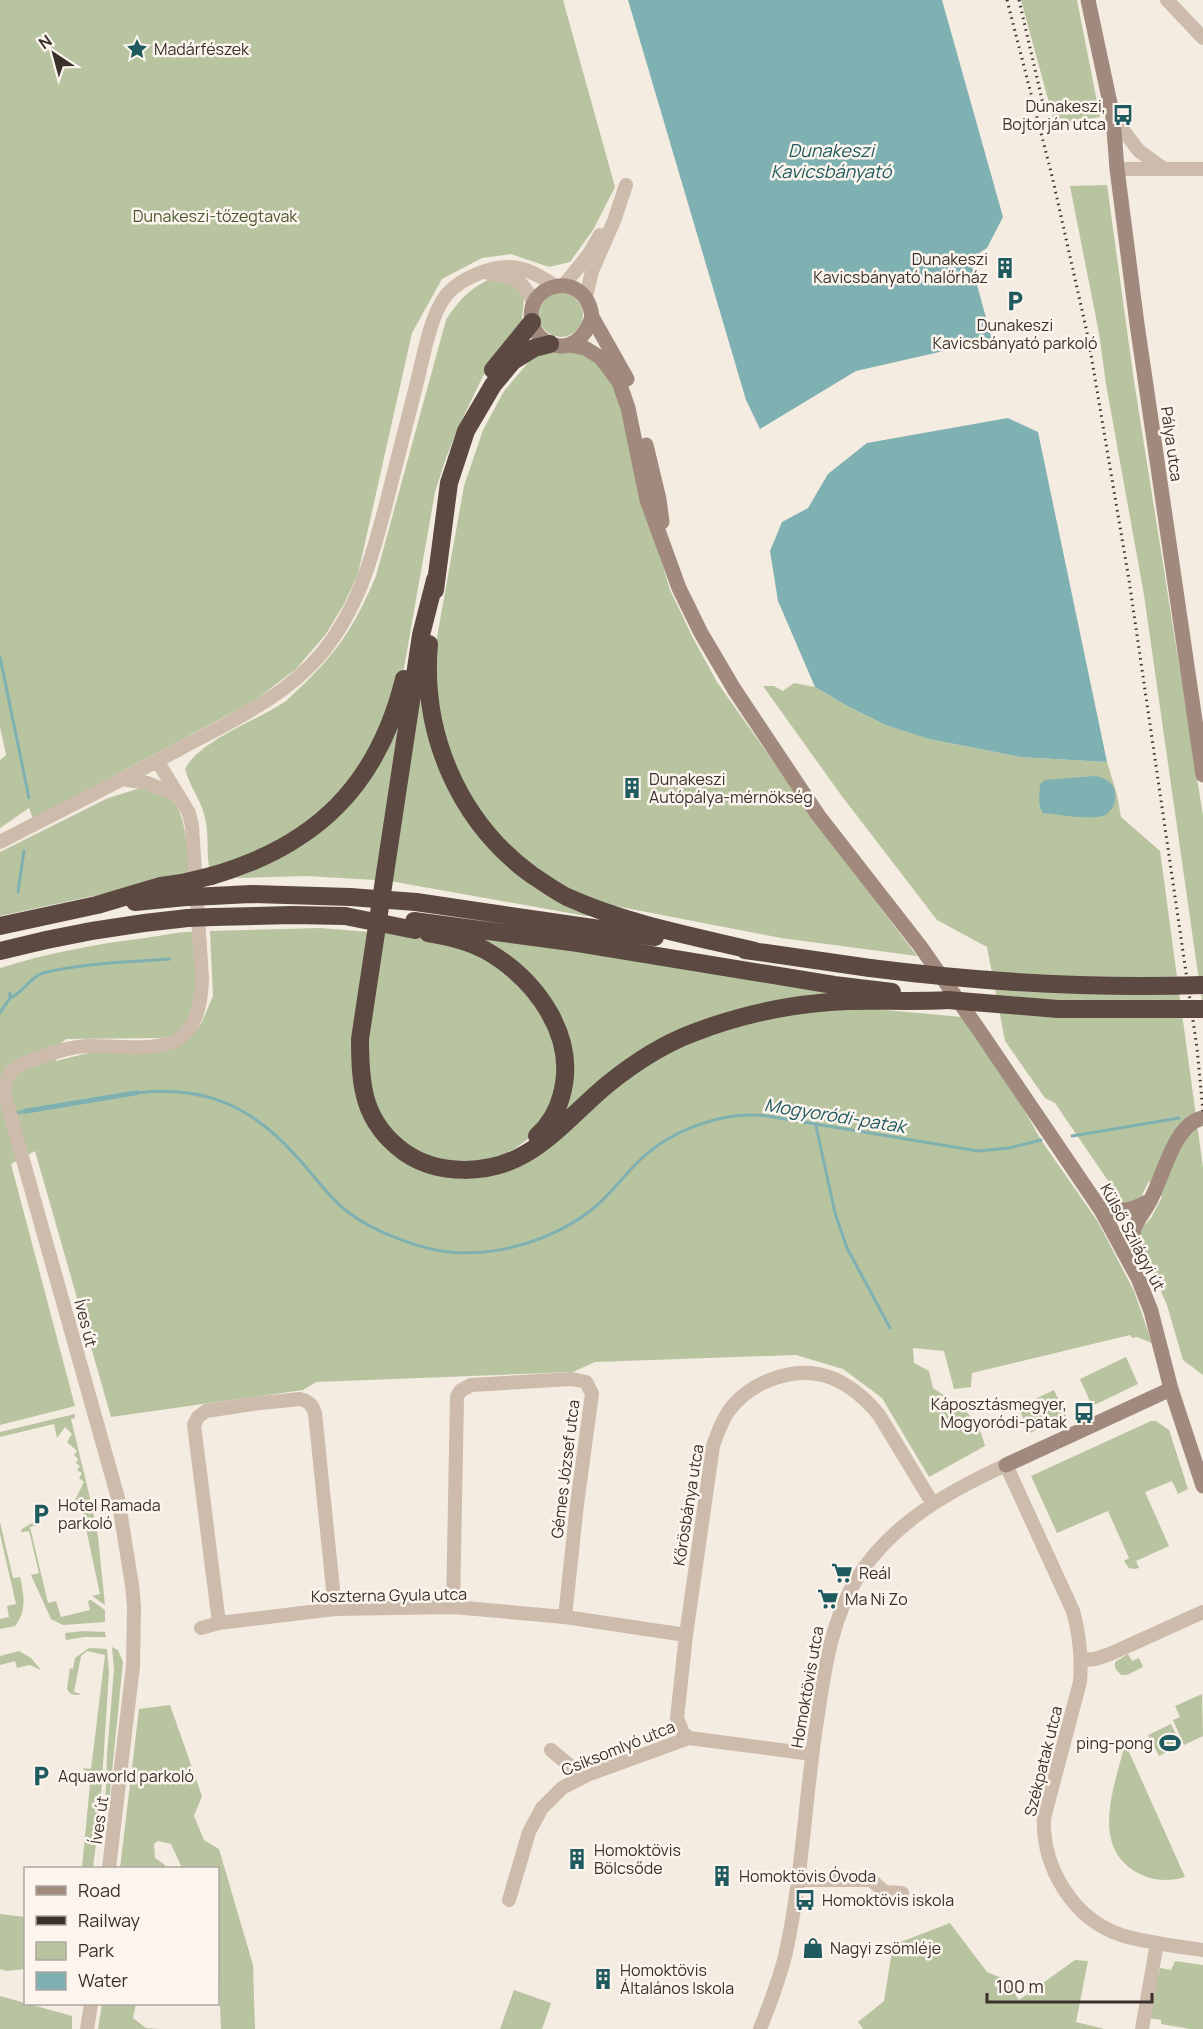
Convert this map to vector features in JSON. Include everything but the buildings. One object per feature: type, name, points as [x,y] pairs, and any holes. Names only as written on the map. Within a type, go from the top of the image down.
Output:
[{"type":"highway","points":[[532,322],[481,385],[461,425],[437,492],[429,583],[428,669],[430,708],[443,760],[474,818],[494,842],[516,863],[566,897],[648,926],[755,951]]},
{"type":"highway","points":[[550,344],[534,348],[513,361],[493,385],[466,431],[449,483],[429,583],[360,1039],[361,1080],[368,1109],[384,1134],[398,1147],[421,1162],[446,1169],[470,1170],[500,1164],[524,1155],[537,1146],[609,1083],[669,1042],[719,1024],[775,1010],[879,996],[1097,1010],[1203,1009]]},
{"type":"highway","points":[[0,926],[97,905],[184,890],[211,876],[252,862],[299,838],[332,812],[355,787],[387,733],[399,700],[429,583]]},
{"type":"highway","points":[[184,890],[212,896],[251,894],[350,897],[415,918],[451,937],[484,950],[509,968],[536,994],[552,1016],[562,1040],[565,1080],[559,1104],[541,1133],[500,1164]]},
{"type":"highway","points":[[415,918],[486,911],[697,944],[983,981],[1112,987],[1203,985]]},
{"type":"highway","points":[[0,951],[60,936],[125,925],[188,918],[292,915],[415,918],[834,985],[879,996]]},
{"type":"main road","name":"Pálya utca","points":[[1088,0],[1113,117],[1117,169],[1137,324],[1203,775]]},
{"type":"main road","points":[[569,345],[580,339],[588,330],[592,317],[591,307],[580,291],[559,286],[539,295],[534,303],[531,312],[535,331],[550,344],[585,348],[601,358],[619,382],[628,408],[647,500],[666,550]]},
{"type":"main road","points":[[592,317],[627,379],[638,406],[659,499],[666,550]]},
{"type":"main road","name":"Külső Szilágyi út","points":[[666,550],[690,612],[732,686],[818,815],[920,946],[1101,1210],[1129,1261],[1151,1311],[1171,1389],[1203,1486]]},
{"type":"main road","points":[[1129,1261],[1131,1238],[1139,1216],[1150,1201],[1172,1151],[1184,1129],[1194,1120],[1203,1118]]},
{"type":"main road","points":[[1101,1210],[1116,1212],[1130,1210],[1150,1201]]},
{"type":"main road","points":[[1114,1233],[1139,1216]]},
{"type":"main road","name":"Homoktövis utca","points":[[1006,1465],[1171,1389]]},
{"type":"street","points":[[1167,0],[1203,38]]},
{"type":"street","name":"Pálya utca","points":[[1113,117],[1131,142],[1144,155],[1164,169]]},
{"type":"street","points":[[1141,170],[1146,162],[1144,155]]},
{"type":"street","points":[[1117,169],[1203,169]]},
{"type":"street","points":[[586,297],[592,272],[626,185]]},
{"type":"street","points":[[0,842],[158,762],[259,706],[304,673],[339,632],[356,600],[370,564],[427,344],[440,304],[463,280],[497,267],[512,267],[528,271],[559,286],[589,254],[620,202]]},
{"type":"street","points":[[482,273],[504,275],[520,281],[534,303]]},
{"type":"street","name":"Íves út","points":[[109,1867],[133,1666],[134,1606],[130,1573],[118,1498],[14,1131],[4,1083],[8,1074],[23,1063],[54,1052],[88,1046],[156,1048],[176,1040],[188,1031],[199,1011],[201,999],[199,937],[192,825],[189,813],[158,762]]},
{"type":"street","points":[[122,779],[147,783],[176,795]]},
{"type":"street","name":"Kőrösbánya utca","points":[[689,1738],[683,1733],[677,1718],[686,1635],[713,1446],[719,1427],[729,1411],[755,1388],[771,1379],[809,1374],[831,1378],[851,1389],[869,1403],[879,1415],[933,1504]]},
{"type":"street","name":"Gémes József utca","points":[[453,1607],[458,1397],[460,1391],[471,1385],[572,1379],[586,1382],[592,1394],[576,1504],[565,1617]]},
{"type":"street","points":[[219,1623],[194,1425],[198,1417],[206,1411],[252,1404],[300,1399],[307,1401],[315,1413],[335,1609]]},
{"type":"street","name":"Homoktövis utca","points":[[760,2029],[778,1982],[786,1952],[822,1688],[832,1637],[848,1597],[870,1560],[912,1518],[967,1483],[1006,1465]]},
{"type":"street","name":"Székpatak utca","points":[[1006,1465],[1073,1611],[1080,1635],[1082,1660],[1080,1682],[1046,1807],[1043,1833],[1048,1856],[1065,1892],[1089,1917],[1119,1934],[1203,1950]]},
{"type":"street","name":"Koszterna Gyula utca","points":[[201,1628],[219,1623],[335,1609],[453,1607],[565,1617],[686,1635]]},
{"type":"street","points":[[1082,1660],[1110,1654],[1203,1612]]},
{"type":"street","name":"Csíksomlyó utca","points":[[508,1900],[529,1832],[542,1808],[562,1788],[580,1779],[689,1738],[812,1754]]},
{"type":"street","points":[[551,1750],[569,1765],[580,1779]]},
{"type":"street","points":[[797,1880],[871,1880],[885,1892],[902,1893]]},
{"type":"street","points":[[1142,2029],[1157,1943]]},
{"type":"street","points":[[87,2029],[91,2005]]},
{"type":"green space","name":"Dunakeszi-tőzegtavak","points":[[0,0],[563,0],[615,187],[593,230],[570,262],[549,267],[511,254],[482,258],[442,279],[412,333],[358,574],[326,634],[296,669],[254,701],[33,819],[29,808],[0,828],[0,760],[6,755],[0,727]]},
{"type":"green space","points":[[1021,0],[1077,0],[1100,117],[1055,125]]},
{"type":"green space","points":[[1107,185],[1134,381],[1203,816],[1203,1009],[1144,595],[1099,333],[1070,186]]},
{"type":"green space","points":[[492,278],[514,283],[524,298],[522,320],[517,332],[483,376],[446,458],[435,492],[404,668],[396,700],[371,759],[297,835],[210,871],[205,816],[185,769],[192,759],[216,740],[286,701],[319,669],[339,645],[362,606],[376,576],[446,320],[466,295]]},
{"type":"green space","points":[[561,293],[577,299],[583,315],[577,331],[561,337],[545,331],[539,315],[545,299]]},
{"type":"green space","points":[[576,351],[596,360],[616,388],[643,500],[670,590],[717,682],[814,819],[917,956],[781,938],[605,904],[576,894],[520,857],[481,814],[451,759],[435,689],[434,654],[464,486],[483,430],[504,391],[532,358],[543,353]]},
{"type":"green space","points":[[794,683],[815,687],[888,726],[929,739],[1020,757],[1107,762],[1121,817],[1160,851],[1203,1168],[1203,1375],[1183,1360],[1167,1305],[1137,1238],[1162,1197],[1149,1181],[1141,1197],[1134,1204],[1111,1207],[1104,1196],[1115,1191],[1055,1103],[1045,1098],[1005,1041],[987,947],[937,920],[841,795],[763,686],[774,686],[783,691]]},
{"type":"green space","points":[[419,685],[436,762],[450,792],[469,822],[596,916],[390,881]]},
{"type":"green space","points":[[400,714],[376,880],[306,876],[236,878],[304,845],[328,825]]},
{"type":"green space","points":[[141,788],[165,795],[177,807],[184,825],[191,875],[0,916],[0,852],[108,798]]},
{"type":"green space","points":[[320,928],[370,932],[354,1047],[382,1140],[484,1174],[647,1060],[767,1014],[852,1007],[962,1017],[1018,1099],[1041,1140],[1098,1222],[1134,1291],[1152,1343],[1137,1337],[1132,1338],[1130,1335],[972,1373],[971,1387],[954,1389],[944,1351],[913,1348],[914,1363],[929,1371],[933,1388],[972,1418],[978,1426],[985,1446],[929,1477],[882,1398],[843,1369],[796,1355],[595,1362],[573,1372],[316,1382],[303,1390],[111,1417],[35,1151],[11,1164],[75,1406],[0,1425],[0,968],[90,946],[196,932],[197,1010],[175,1035],[161,1038],[66,1039],[58,1046],[56,1061],[88,1053],[154,1053],[191,1036],[201,1024],[213,996],[210,931]]},
{"type":"green space","points":[[382,930],[447,943],[477,955],[512,979],[536,1004],[549,1023],[557,1046],[559,1074],[557,1091],[544,1121],[534,1133],[509,1152],[479,1161],[460,1162],[436,1158],[410,1146],[382,1119],[373,1096],[367,1063]]},
{"type":"green space","points":[[469,937],[528,943],[825,992],[825,995],[714,1018],[562,1117],[567,1036]]},
{"type":"green space","points":[[1126,1357],[1138,1384],[1092,1406],[1080,1379]]},
{"type":"green space","points":[[1054,1390],[1066,1416],[1030,1433],[1018,1407]]},
{"type":"green space","points":[[75,1414],[75,1418],[71,1419],[98,1537],[105,1605],[92,1596],[100,1594],[81,1505],[72,1506],[84,1482],[79,1478],[82,1473],[77,1470],[80,1466],[76,1463],[78,1459],[74,1455],[77,1451],[67,1442],[72,1434],[65,1427],[57,1438],[54,1424],[0,1437],[0,1432]]},
{"type":"green space","points":[[1151,1421],[1156,1421],[1169,1430],[1188,1489],[1178,1494],[1172,1481],[1145,1492],[1169,1546],[1136,1561],[1139,1568],[1134,1569],[1129,1568],[1124,1561],[1129,1558],[1108,1511],[1057,1533],[1031,1476]]},
{"type":"green space","points":[[0,1522],[13,1578],[20,1577],[24,1602],[15,1626],[0,1629],[0,1619],[9,1617],[7,1606],[16,1604],[0,1534]]},
{"type":"green space","points":[[32,1523],[38,1525],[30,1527],[48,1603],[56,1601],[61,1617],[90,1610],[88,1601],[91,1600],[105,1610],[105,1622],[63,1625],[51,1619],[31,1575],[39,1573],[29,1531],[21,1532]]},
{"type":"green space","points":[[105,1632],[106,1637],[66,1640],[65,1633]]},
{"type":"green space","points":[[112,1647],[118,1650],[123,1662],[108,1812],[105,1811],[114,1670]]},
{"type":"green space","points":[[89,1648],[107,1649],[109,1672],[100,1811],[93,1867],[82,1867],[90,1784],[82,1783],[84,1768],[91,1769],[105,1655],[87,1651],[81,1656],[74,1692],[81,1694],[76,1695],[67,1689],[70,1668],[73,1669],[75,1658]]},
{"type":"green space","points":[[19,1651],[31,1658],[41,1670],[30,1665],[17,1668],[15,1661],[0,1665],[0,1656]]},
{"type":"green space","points":[[1128,1654],[1132,1661],[1139,1658],[1143,1667],[1127,1675],[1121,1675],[1115,1668],[1115,1662]]},
{"type":"green space","points":[[1202,1694],[1203,1736],[1184,1745],[1173,1720],[1180,1717],[1175,1706]]},
{"type":"green space","points":[[170,1705],[202,1796],[194,1816],[204,1840],[219,1849],[253,1965],[255,2029],[221,2029],[219,1867],[182,1867],[171,1844],[158,1841],[154,1844],[155,1858],[165,1865],[164,1867],[120,1867],[139,1709]]},
{"type":"green space","points":[[1171,1724],[1181,1745],[1159,1756],[1148,1735]]},
{"type":"green space","points":[[1125,1743],[1185,1877],[1160,1880],[1142,1875],[1122,1860],[1113,1846],[1109,1830],[1112,1794]]},
{"type":"green space","points":[[0,1914],[24,1917],[24,1969],[7,1971],[0,1969]]},
{"type":"green space","points":[[950,1923],[987,1972],[1004,1979],[1019,2000],[1075,1960],[1088,1961],[1076,2022],[1105,2029],[863,2029],[858,2022],[884,2001],[893,1945]]},
{"type":"green space","points":[[1175,1961],[1203,1965],[1203,2029],[1161,2024],[1161,2020],[1148,2018],[1160,1968],[1171,1970]]},
{"type":"green space","points":[[514,1990],[551,2003],[542,2029],[500,2029]]},
{"type":"green space","points":[[0,1996],[24,2003],[24,2005],[32,2005],[72,2016],[72,2029],[0,2029]]},
{"type":"green space","points":[[102,2005],[136,2005],[133,2018],[146,2028],[160,2029],[98,2029]]},
{"type":"water","name":"Dunakeszi Kavicsbányató","points":[[628,0],[942,0],[1003,217],[987,248],[970,259],[992,340],[856,371],[760,429],[746,400]]},
{"type":"water","points":[[1008,418],[1038,432],[1107,762],[1020,757],[929,739],[888,726],[849,707],[815,687],[778,601],[770,551],[782,522],[808,508],[828,474],[867,443]]},
{"type":"water","points":[[1095,776],[1110,783],[1115,791],[1113,807],[1107,814],[1085,817],[1043,813],[1039,800],[1040,784],[1045,780]]},
{"type":"water","points":[[138,1090],[138,1095],[24,1114],[23,1109]]},
{"type":"waterway","points":[[0,657],[29,798]]},
{"type":"waterway","points":[[18,892],[24,851]]},
{"type":"waterway","points":[[10,998],[43,973],[89,965],[170,959]]},
{"type":"waterway","points":[[0,1013],[10,998],[10,993]]},
{"type":"waterway","name":"Mogyoródi-patak","points":[[135,1093],[183,1092],[224,1102],[243,1112],[279,1138],[341,1207],[359,1220],[397,1238],[424,1247],[468,1253],[507,1248],[562,1229],[594,1208],[654,1148],[684,1131],[717,1119],[734,1116],[767,1116],[978,1151],[1009,1148],[1041,1140]]},
{"type":"waterway","name":"Mogyoródi-patak","points":[[14,1113],[28,1111]]},
{"type":"waterway","name":"Mogyoródi-patak","points":[[1072,1136],[1179,1118]]},
{"type":"waterway","points":[[816,1126],[835,1213],[847,1248],[890,1328]]},
{"type":"railway","points":[[1007,0],[1052,176],[1088,337],[1129,580],[1197,1048],[1203,1111]]},
{"type":"railway","points":[[1019,0],[1046,117]]},
{"type":"place","name":"Madárfészek","points":[[137,49]]},
{"type":"place","name":"Dunakeszi, Bojtorján utca","points":[[1123,115]]},
{"type":"place","name":"Dunakeszi Kavicsbányató halőrház","points":[[1005,268]]},
{"type":"place","name":"Dunakeszi Kavicsbányató parkoló","points":[[1015,301]]},
{"type":"place","name":"Dunakeszi Autópálya-mérnökség","points":[[632,788]]},
{"type":"place","name":"Káposztásmegyer, Mogyoródi-patak","points":[[1084,1413]]},
{"type":"place","name":"Hotel Ramada parkoló","points":[[41,1514]]},
{"type":"place","name":"Reál","points":[[842,1573]]},
{"type":"place","name":"Ma Ni Zo","points":[[828,1599]]},
{"type":"place","name":"ping-pong","points":[[1170,1743]]},
{"type":"place","name":"Aquaworld parkoló","points":[[41,1776]]},
{"type":"place","name":"Homoktövis Bölcsőde","points":[[577,1859]]},
{"type":"place","name":"Homoktövis Óvoda","points":[[722,1876]]},
{"type":"place","name":"Homoktövis iskola","points":[[805,1900]]},
{"type":"place","name":"Nagyi zsömléje","points":[[813,1948]]},
{"type":"place","name":"Homoktövis Általános Iskola","points":[[603,1979]]}]
